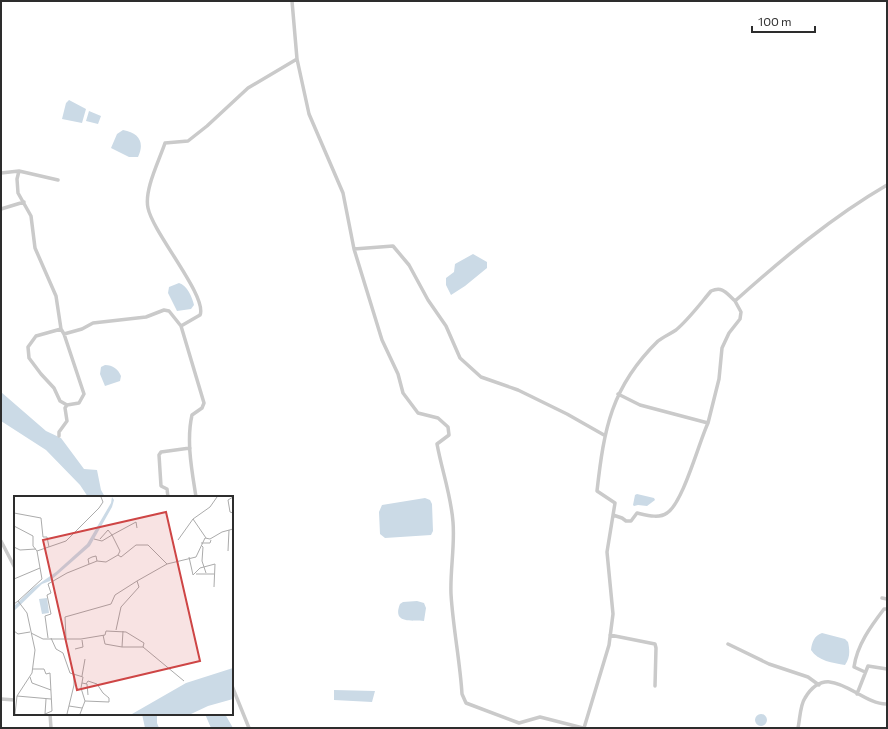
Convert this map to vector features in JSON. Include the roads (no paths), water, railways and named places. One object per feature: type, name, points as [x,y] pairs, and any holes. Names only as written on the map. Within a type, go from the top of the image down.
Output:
[{"type":"street","points":[[292,1],[297,59],[309,114],[343,193],[354,249],[382,340],[398,374],[403,393],[418,412],[438,418],[448,427],[449,435],[438,444],[444,476],[449,489],[453,523],[451,595],[462,694],[466,702],[519,723],[540,716],[584,728],[609,645],[613,614],[607,552],[613,515],[615,503],[597,491],[604,435],[618,394],[626,379],[659,340],[676,330],[711,291],[718,288],[723,290],[735,301],[741,312],[740,319],[729,333],[722,348],[719,379],[708,423],[685,483],[672,508],[667,514],[654,516],[637,513],[631,521],[626,521],[613,515]]},
{"type":"street","points":[[181,326],[200,315],[200,308],[186,273],[174,258],[157,231],[148,208],[147,195],[165,143],[188,141],[207,126],[248,88],[297,59]]},
{"type":"street","points":[[19,171],[17,180],[18,193],[31,216],[37,253],[56,296],[62,329],[84,394],[79,403],[67,405],[60,401],[54,388],[29,358],[28,352],[28,346],[36,336],[62,329]]},
{"type":"street","points":[[1,173],[19,171],[58,180]]},
{"type":"street","points":[[735,301],[809,239],[863,199],[887,185]]},
{"type":"street","points":[[1,209],[24,202]]},
{"type":"street","points":[[354,249],[393,246],[409,265],[428,300],[446,326],[460,358],[481,377],[518,390],[604,435]]},
{"type":"street","points":[[64,334],[82,329],[93,323],[146,317],[164,310],[169,311],[181,326],[204,403],[202,408],[192,415],[189,427],[196,496]]},
{"type":"street","points":[[618,394],[640,405],[708,423]]},
{"type":"street","points":[[59,436],[59,432],[67,421],[65,408],[67,405]]},
{"type":"street","points":[[168,496],[167,489],[161,486],[159,454],[160,452],[190,448]]},
{"type":"street","points":[[1,541],[14,566]]},
{"type":"street","points":[[882,598],[887,599]]},
{"type":"street","points":[[865,672],[854,667],[859,650],[876,620],[884,609],[887,609]]},
{"type":"street","points":[[610,635],[655,644],[655,686]]},
{"type":"street","points":[[728,644],[769,664],[808,677],[819,684]]},
{"type":"street","points":[[857,694],[868,666],[887,669]]},
{"type":"street","points":[[798,728],[804,698],[819,684],[825,682],[840,683],[857,694],[881,704],[887,704]]},
{"type":"street","points":[[233,688],[249,728]]},
{"type":"street","points":[[1,699],[14,700]]},
{"type":"street","points":[[50,715],[51,728]]},
{"type":"water","points":[[69,100],[86,109],[82,123],[62,119],[66,103]]},
{"type":"water","points":[[89,111],[101,116],[98,124],[86,121]]},
{"type":"water","points":[[123,130],[133,133],[139,139],[141,147],[138,157],[129,157],[111,148],[117,134]]},
{"type":"water","points":[[473,254],[487,262],[487,268],[465,286],[451,295],[446,285],[446,278],[454,272],[455,264]]},
{"type":"water","points":[[179,283],[187,289],[190,295],[194,305],[191,309],[177,311],[168,293],[169,287]]},
{"type":"water","points":[[105,365],[117,369],[121,376],[120,381],[105,386],[100,374],[101,367]]},
{"type":"water","points":[[1,392],[46,431],[61,438],[84,469],[97,470],[101,490],[104,496],[87,496],[80,485],[46,450],[1,421]]},
{"type":"water","points":[[637,494],[654,498],[655,500],[647,506],[634,506],[635,495]]},
{"type":"water","points":[[425,498],[430,500],[432,504],[433,531],[431,535],[385,538],[380,534],[379,512],[382,505]]},
{"type":"water","points":[[417,601],[424,603],[426,608],[424,621],[404,620],[401,618],[398,610],[400,604],[403,602]]},
{"type":"water","points":[[822,633],[845,639],[848,642],[849,654],[845,665],[822,659],[811,650],[814,640]]},
{"type":"water","points":[[334,690],[375,691],[372,702],[334,700]]},
{"type":"water","points":[[759,714],[763,714],[767,720],[763,726],[759,726],[755,722],[755,718]]},
{"type":"water","points":[[142,715],[157,715],[157,723],[159,728],[145,728]]},
{"type":"water","points":[[205,715],[226,715],[233,728],[211,728]]}]
